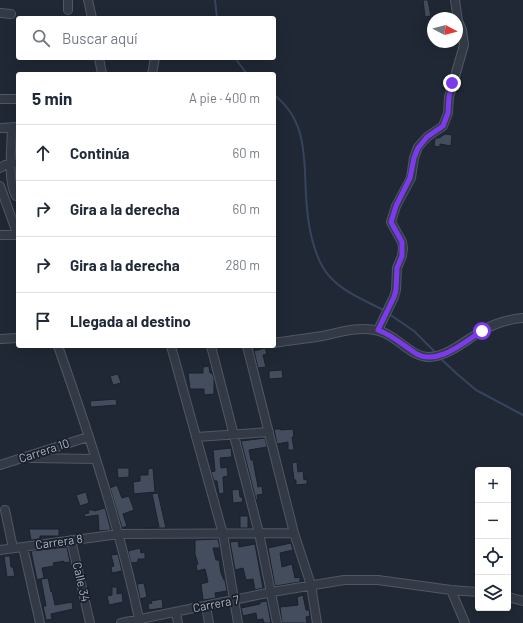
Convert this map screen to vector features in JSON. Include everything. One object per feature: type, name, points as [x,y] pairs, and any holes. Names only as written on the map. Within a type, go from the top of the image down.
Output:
[{"type":"street","points":[[68,0],[68,10]]},
{"type":"street","points":[[88,0],[92,16]]},
{"type":"street","points":[[378,330],[394,297],[396,290],[397,268],[402,256],[402,242],[391,222],[392,214],[410,178],[414,158],[418,148],[427,137],[443,126],[448,113],[449,97],[464,45],[455,0]]},
{"type":"street","points":[[0,13],[11,14]]},
{"type":"street","points":[[99,60],[102,72]]},
{"type":"street","points":[[152,72],[155,60]]},
{"type":"street","points":[[1,99],[16,99]]},
{"type":"street","points":[[0,128],[15,127],[15,163],[11,178],[12,190],[16,195]]},
{"type":"street","points":[[0,168],[15,163]]},
{"type":"street","points":[[1,189],[16,196]]},
{"type":"street","points":[[1,189],[16,230]]},
{"type":"street","points":[[0,235],[16,235]]},
{"type":"street","points":[[276,343],[354,330],[378,330],[386,333],[421,356],[430,357],[438,356],[456,348],[482,331],[507,319],[523,318]]},
{"type":"street","points":[[0,339],[16,338]]},
{"type":"street","points":[[59,348],[119,534],[139,621]]},
{"type":"street","points":[[172,348],[223,534],[238,623]]},
{"type":"street","points":[[212,348],[260,533],[277,623]]},
{"type":"street","points":[[250,348],[294,533],[310,585],[317,623]]},
{"type":"street","points":[[196,437],[269,432]]},
{"type":"street","name":"Carrera 10","points":[[0,465],[88,437]]},
{"type":"street","points":[[25,458],[95,459]]},
{"type":"street","points":[[5,510],[13,548]]},
{"type":"street","name":"Carrera 8","points":[[0,550],[119,534],[294,533]]},
{"type":"street","name":"Calle 34","points":[[71,540],[90,623]]},
{"type":"street","points":[[23,547],[40,623]]},
{"type":"street","name":"Carrera 7","points":[[121,623],[139,621],[272,592],[344,580],[378,580],[475,592]]},
{"type":"street","points":[[451,590],[465,623]]},
{"type":"street","points":[[511,598],[523,601]]},
{"type":"street","points":[[206,606],[209,623]]},
{"type":"street","points":[[176,612],[178,623]]},
{"type":"building","points":[[423,0],[428,0],[430,12],[427,12],[427,17],[425,17]]},
{"type":"building","points":[[445,134],[452,135],[451,146],[440,144],[440,147],[434,146],[435,138],[439,138]]},
{"type":"building","points":[[265,348],[267,354],[263,355],[266,367],[258,368],[254,351]]},
{"type":"building","points":[[209,366],[210,373],[212,373],[214,378],[214,394],[204,395],[204,389],[190,389],[188,373],[203,373],[203,367]]},
{"type":"building","points":[[282,370],[283,378],[269,379],[269,371]]},
{"type":"building","points":[[118,374],[121,383],[113,385],[110,376]]},
{"type":"building","points":[[116,399],[117,405],[91,407],[90,401]]},
{"type":"building","points":[[274,429],[293,429],[294,437],[292,437],[294,450],[288,450],[288,442],[277,444]]},
{"type":"building","points":[[265,438],[267,447],[249,450],[251,460],[253,460],[258,487],[262,486],[263,494],[257,495],[258,500],[256,500],[241,441]]},
{"type":"building","points":[[231,448],[232,457],[220,458],[221,468],[227,467],[228,476],[223,477],[224,493],[219,494],[217,481],[214,481],[211,472],[215,471],[213,450]]},
{"type":"building","points":[[297,462],[298,472],[303,471],[304,480],[307,479],[307,484],[296,485],[292,463]]},
{"type":"building","points":[[117,468],[129,468],[129,477],[118,478]]},
{"type":"building","points":[[153,468],[155,492],[134,494],[133,482],[140,481],[140,475],[148,475],[148,469]]},
{"type":"building","points":[[117,485],[122,498],[129,496],[134,510],[123,514],[127,526],[122,528],[110,488]]},
{"type":"building","points":[[239,489],[240,497],[242,497],[243,502],[233,503],[232,490]]},
{"type":"building","points":[[86,492],[89,503],[80,506],[76,495]]},
{"type":"building","points":[[158,493],[166,528],[146,528],[159,527],[152,494]]},
{"type":"building","points":[[105,508],[111,530],[99,531],[98,515],[85,517],[84,514],[89,513],[88,510],[94,511]]},
{"type":"building","points":[[240,516],[248,516],[248,528],[240,528]]},
{"type":"building","points":[[29,529],[59,529],[59,536],[40,536],[40,539],[31,540]]},
{"type":"building","points":[[218,539],[220,548],[213,548],[216,560],[219,560],[221,573],[225,580],[227,591],[215,593],[216,598],[203,600],[201,584],[208,582],[205,569],[197,571],[196,565],[198,564],[195,554],[195,540]]},
{"type":"building","points":[[238,541],[239,547],[255,544],[263,588],[255,590],[253,579],[246,580],[243,568],[235,570],[230,542]]},
{"type":"building","points":[[291,543],[293,550],[280,553],[282,567],[292,564],[295,578],[300,577],[300,582],[275,586],[268,548]]},
{"type":"building","points":[[67,547],[70,562],[64,563],[64,561],[53,563],[54,566],[42,568],[44,578],[37,580],[31,551]]},
{"type":"building","points":[[140,548],[141,553],[145,552],[145,559],[138,559],[138,562],[131,563],[128,551]]},
{"type":"building","points":[[118,554],[122,571],[112,573],[111,567],[114,566],[111,555]]},
{"type":"building","points":[[4,556],[10,556],[11,567],[13,567],[15,576],[7,577]]},
{"type":"building","points":[[48,578],[55,605],[72,602],[73,609],[51,614],[52,619],[46,620],[43,606],[46,606],[41,579]]},
{"type":"building","points":[[144,583],[147,597],[140,599],[137,584]]},
{"type":"building","points":[[112,587],[117,587],[117,594],[122,593],[123,602],[109,605],[107,596],[112,595]]},
{"type":"building","points":[[303,595],[306,610],[309,610],[310,616],[306,617],[307,623],[282,623],[280,607],[298,605],[297,597]]},
{"type":"building","points":[[162,599],[163,608],[149,610],[148,604],[152,603],[151,601]]},
{"type":"building","points":[[267,601],[271,623],[264,623],[263,619],[257,620],[256,613],[243,616],[241,608]]},
{"type":"waterway","points":[[215,0],[217,16]]},
{"type":"waterway","points":[[236,60],[246,72]]},
{"type":"waterway","points":[[276,97],[285,105],[293,116],[302,140],[309,224],[320,262],[328,275],[337,284],[357,297],[385,311]]},
{"type":"waterway","points":[[389,314],[414,331],[436,353]]},
{"type":"waterway","points":[[440,358],[476,390],[523,415]]},
{"type":"route","points":[[452,83],[448,113],[443,126],[427,137],[418,148],[414,158],[410,178],[392,214],[391,222],[402,242],[403,248],[402,256],[397,268],[396,290],[394,297],[378,330],[386,333],[421,356],[430,357],[438,356],[456,348],[482,331]]}]
